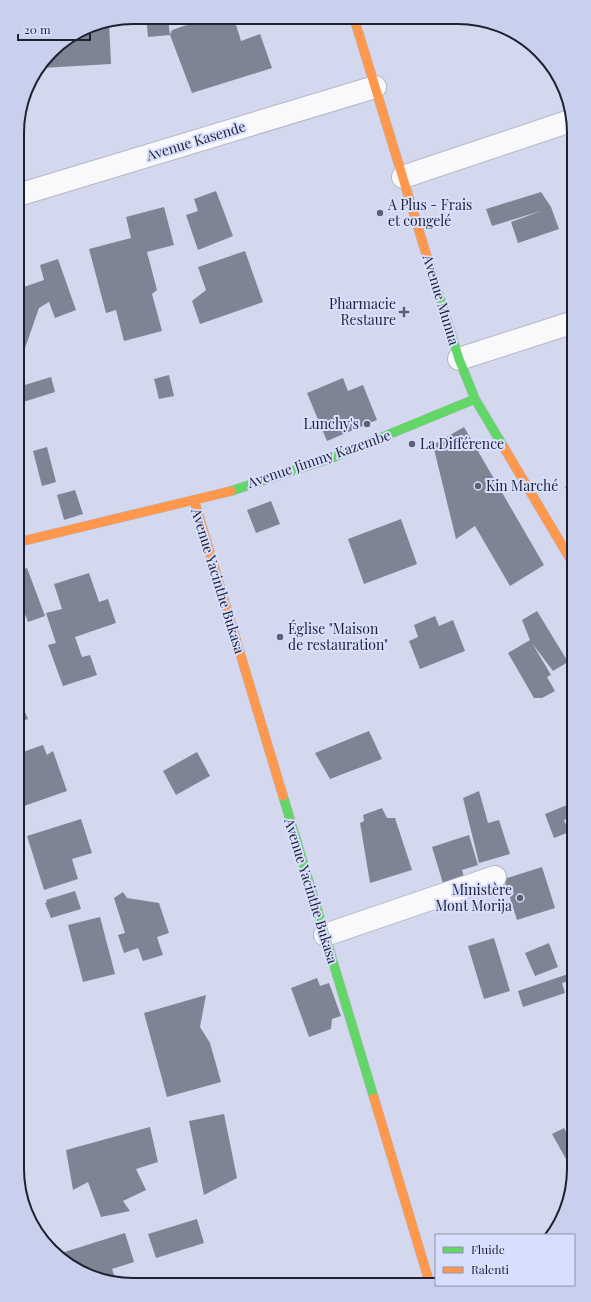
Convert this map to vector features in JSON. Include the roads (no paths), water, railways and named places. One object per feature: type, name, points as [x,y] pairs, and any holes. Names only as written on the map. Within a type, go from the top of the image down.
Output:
[{"type":"street","name":"Avenue Munua","points":[[356,24],[459,359],[475,399],[567,554]]},
{"type":"street","name":"Avenue Kasende","points":[[24,193],[375,87]]},
{"type":"street","points":[[404,177],[566,123]]},
{"type":"street","points":[[459,359],[567,324]]},
{"type":"street","name":"Avenue Jimmy Kazembe","points":[[24,541],[194,500],[286,474],[414,425],[475,399]]},
{"type":"street","name":"Avenue Yacinthe Bukasa","points":[[194,500],[428,1278]]},
{"type":"street","points":[[325,935],[495,877]]},
{"type":"place","name":"A Plus - Frais et congelé","points":[[380,213]]},
{"type":"place","name":"Pharmacie Restaure","points":[[404,312]]},
{"type":"place","name":"Lunchy's","points":[[367,424]]},
{"type":"place","name":"La Différence","points":[[412,444]]},
{"type":"place","name":"Kin Marché","points":[[478,486]]},
{"type":"place","name":"Église \"Maison de restauration\"","points":[[280,637]]},
{"type":"place","name":"Ministère Mont Morija","points":[[520,898]]}]
